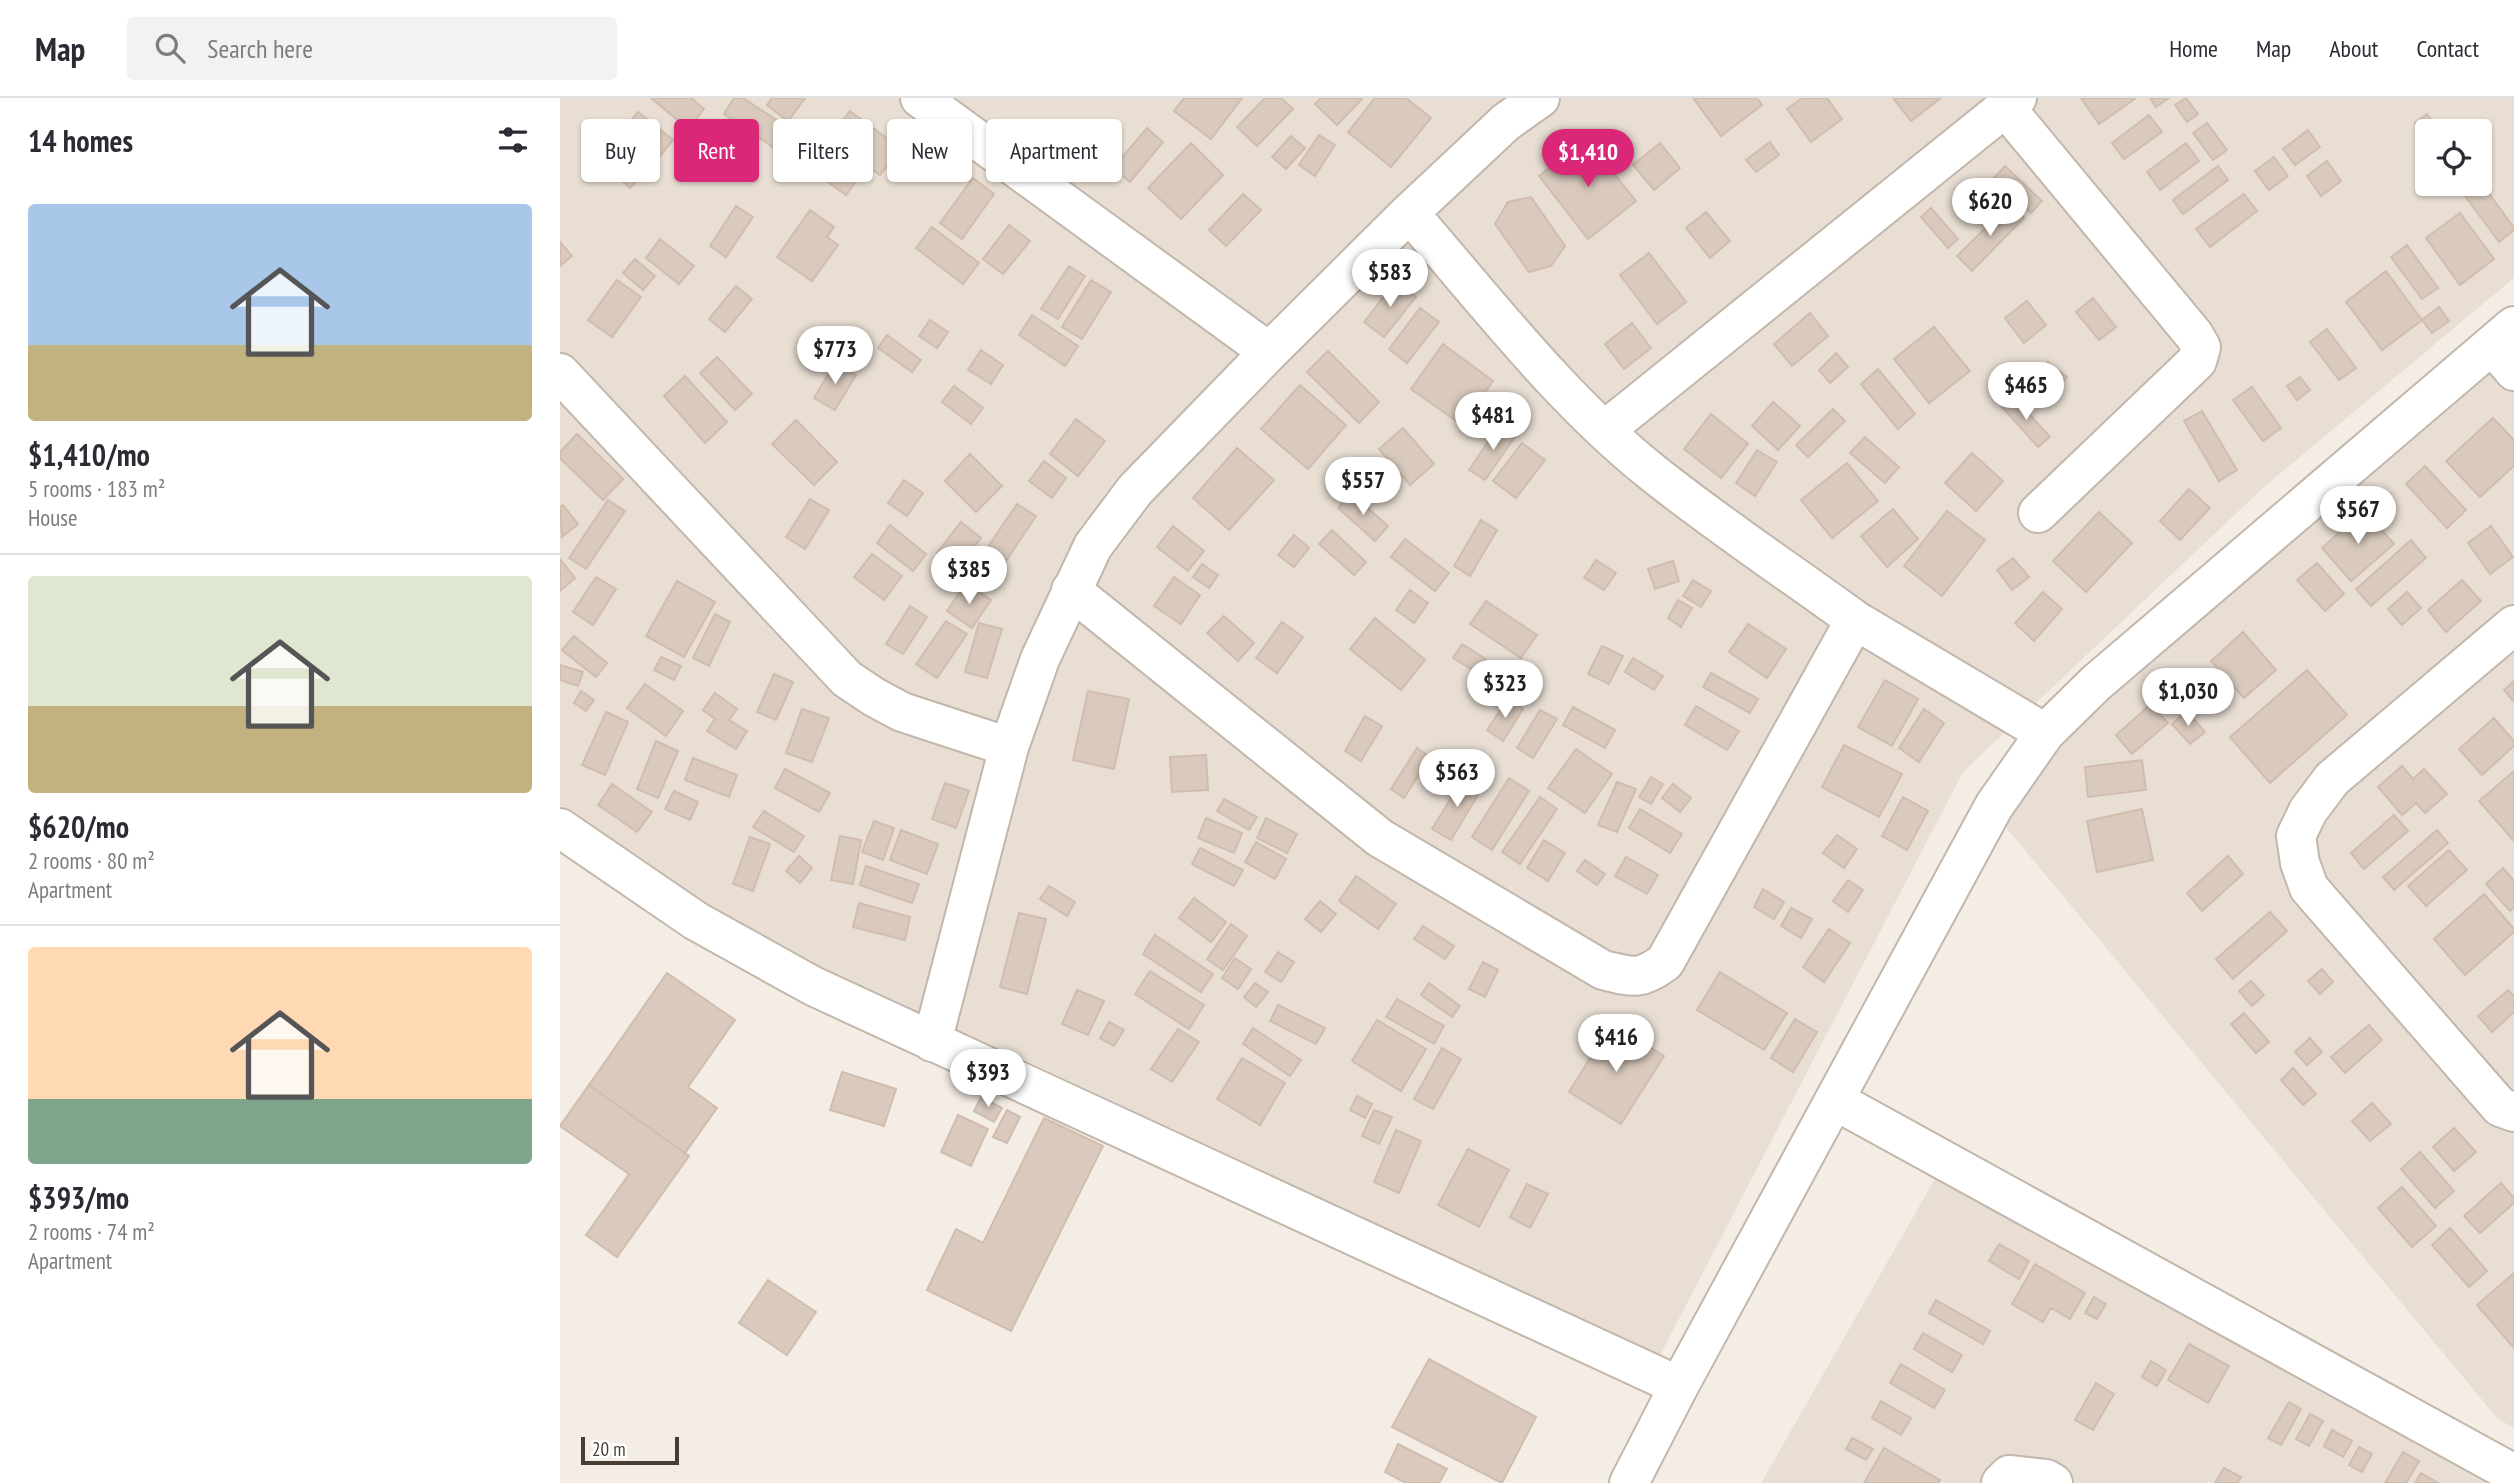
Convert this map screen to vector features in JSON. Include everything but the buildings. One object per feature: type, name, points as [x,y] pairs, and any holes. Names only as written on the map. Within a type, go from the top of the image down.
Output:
[{"type":"street","points":[[920,98],[1269,352]]},
{"type":"street","points":[[932,1042],[1009,747],[1040,659],[1093,546],[1135,489],[1409,213],[1494,110],[1540,98]]},
{"type":"street","points":[[1605,430],[2011,102],[2201,347],[2197,361],[2038,513]]},
{"type":"street","points":[[1409,213],[1549,374],[1652,472],[1855,620],[2045,733]]},
{"type":"street","points":[[1629,1483],[1994,806],[2045,733],[2096,683],[2507,347]]},
{"type":"street","points":[[560,373],[847,679],[902,712],[1009,747]]},
{"type":"street","points":[[1071,590],[1380,838],[1603,970],[1630,976],[1649,974],[1665,962],[1855,620]]},
{"type":"street","points":[[2514,625],[2332,779],[2308,811],[2297,836],[2300,863],[2309,888],[2500,1107],[2514,1112]]},
{"type":"street","points":[[560,828],[696,921],[813,986],[1679,1386]]},
{"type":"street","points":[[1836,1101],[2514,1474]]},
{"type":"street","points":[[2001,1483],[2008,1475],[2046,1479],[2053,1483]]},
{"type":"shaded area","points":[[560,98],[2514,98],[2514,278],[2265,486],[1963,772],[1658,1359],[1001,1049],[784,955],[560,806]]},
{"type":"shaded area","points":[[2514,345],[2514,1428],[2498,1419],[1998,818],[2115,680]]},
{"type":"shaded area","points":[[1936,1177],[2493,1483],[1761,1483]]}]
